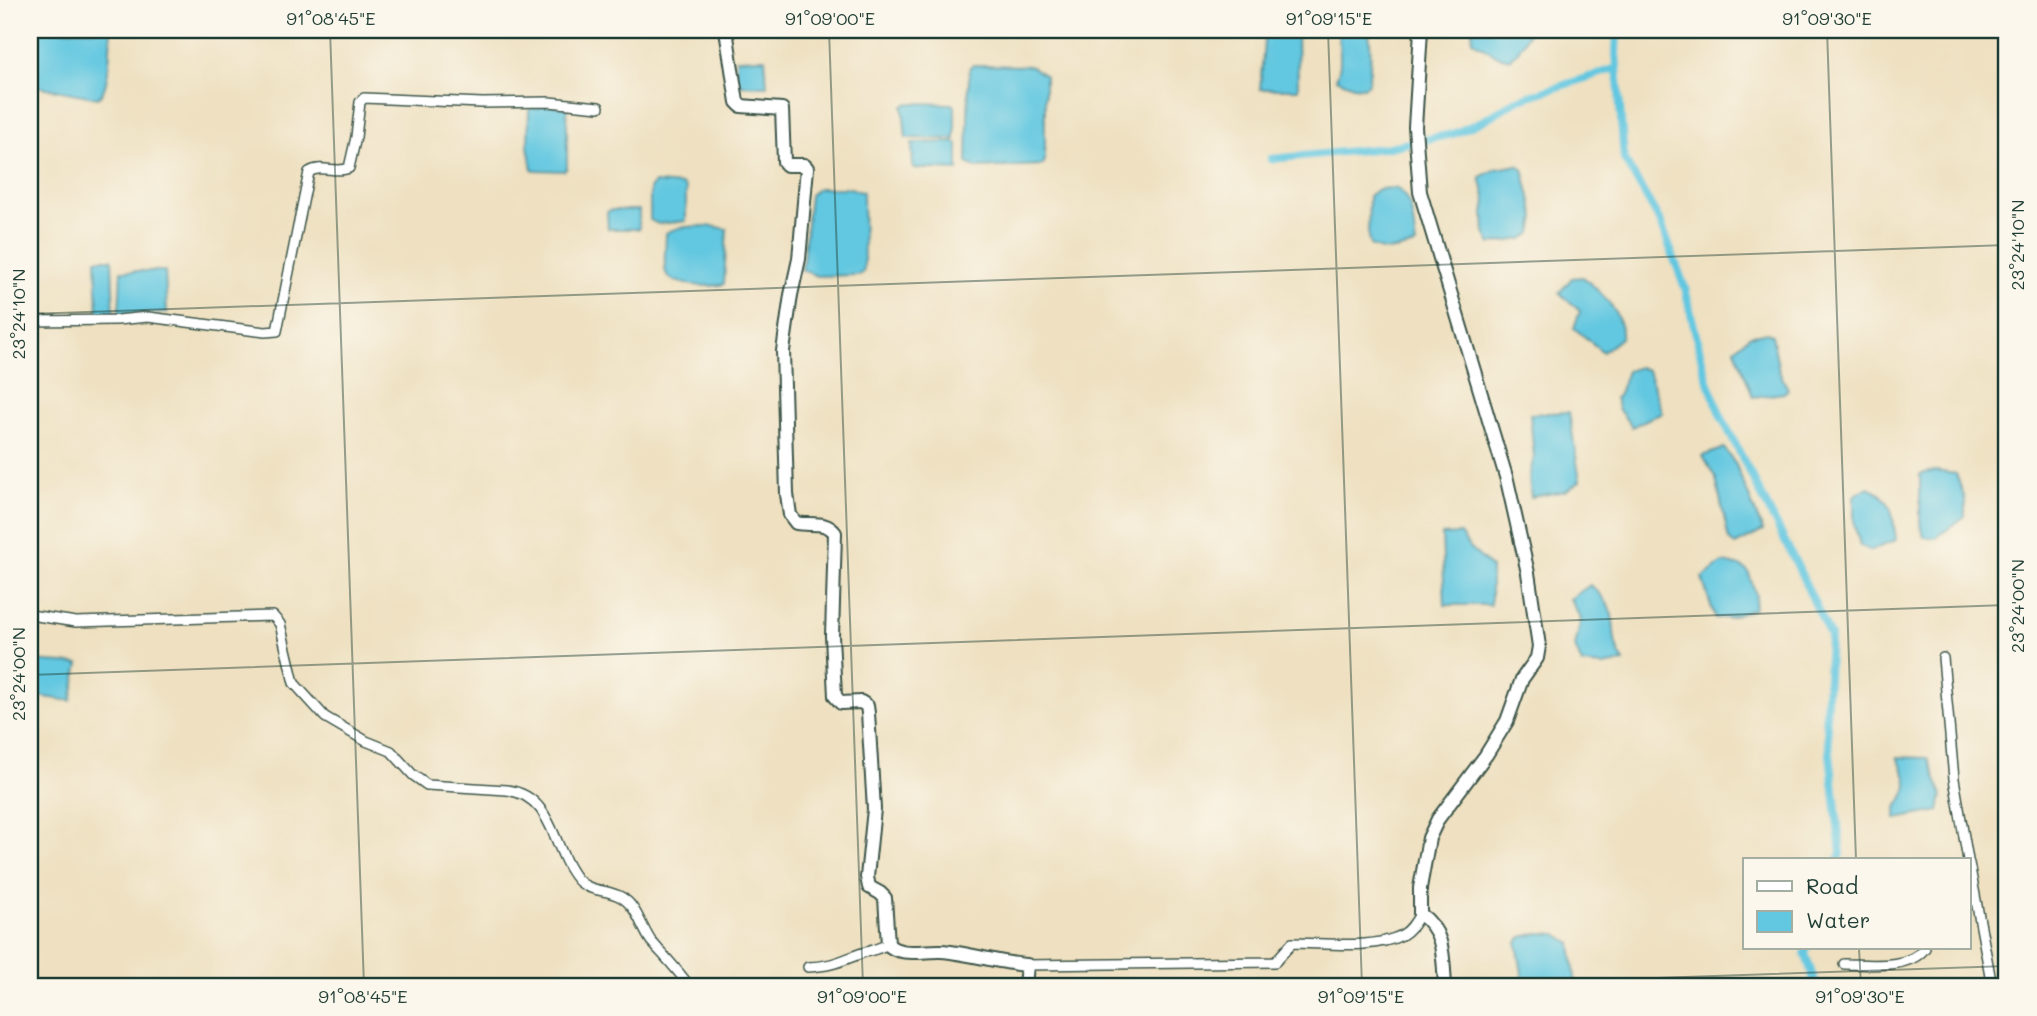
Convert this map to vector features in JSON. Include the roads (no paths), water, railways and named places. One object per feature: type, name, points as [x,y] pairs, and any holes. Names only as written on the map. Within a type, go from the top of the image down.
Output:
[{"type":"main road","points":[[726,30],[737,102],[741,106],[782,109],[785,162],[787,165],[807,168],[799,259],[790,295],[783,351],[787,494],[790,515],[796,523],[824,524],[835,533],[832,636],[835,696],[841,703],[861,702],[867,706],[874,809],[867,877],[869,887],[885,898],[888,944],[891,948],[900,951],[942,951],[1027,965],[1025,986]]},
{"type":"main road","points":[[1421,30],[1415,127],[1420,192],[1507,480],[1528,572],[1539,646],[1537,658],[1522,679],[1507,721],[1486,755],[1438,819],[1429,838],[1420,888],[1420,914],[1429,920],[1440,940],[1445,986]]},
{"type":"street","points":[[30,321],[148,317],[265,332],[277,331],[309,172],[315,169],[341,171],[349,168],[361,100],[369,97],[482,103],[549,102],[599,107]]},
{"type":"street","points":[[30,615],[76,622],[273,616],[280,625],[294,683],[325,717],[366,741],[391,751],[426,785],[508,790],[532,798],[543,813],[578,881],[591,889],[622,897],[637,914],[650,939],[689,986]]},
{"type":"street","points":[[1943,658],[1954,779],[1967,858]]},
{"type":"street","points":[[1970,884],[1972,905],[1992,986]]},
{"type":"street","points":[[1027,965],[1275,962],[1292,943],[1377,943],[1404,934],[1420,914]]},
{"type":"street","points":[[808,967],[840,963],[888,944]]},
{"type":"street","points":[[1844,964],[1904,961],[1923,950]]},
{"type":"water","points":[[30,30],[111,30],[107,77],[98,98],[30,85]]},
{"type":"water","points":[[1265,30],[1297,30],[1298,89],[1260,89]]},
{"type":"water","points":[[1472,30],[1530,30],[1510,59],[1498,56],[1473,41]]},
{"type":"water","points":[[1369,31],[1370,44],[1369,78],[1364,87],[1336,79],[1340,62],[1338,32],[1353,33]]},
{"type":"water","points":[[765,58],[767,86],[736,85],[736,59]]},
{"type":"water","points":[[973,65],[1031,66],[1045,76],[1045,161],[1042,165],[977,168],[967,163],[969,75]]},
{"type":"water","points":[[909,103],[955,106],[955,139],[906,138],[903,106]]},
{"type":"water","points":[[551,105],[567,108],[567,168],[564,171],[532,169],[528,146],[529,109]]},
{"type":"water","points":[[956,142],[958,170],[913,168],[912,143]]},
{"type":"water","points":[[1518,165],[1523,169],[1535,217],[1532,233],[1522,239],[1491,244],[1485,233],[1486,201],[1480,177],[1496,169]]},
{"type":"water","points":[[655,183],[683,185],[686,189],[686,221],[658,224],[650,220],[650,188]]},
{"type":"water","points":[[818,188],[850,188],[863,192],[863,273],[817,276],[802,270],[810,195]]},
{"type":"water","points":[[1396,188],[1409,206],[1416,245],[1381,250],[1370,245],[1368,237],[1369,196],[1378,189]]},
{"type":"water","points":[[639,210],[639,229],[608,229],[607,212]]},
{"type":"water","points":[[711,226],[727,229],[724,284],[693,285],[669,277],[665,264],[666,233],[682,228]]},
{"type":"water","points":[[96,259],[112,259],[114,317],[98,316]]},
{"type":"water","points":[[121,271],[165,271],[167,313],[119,314]]},
{"type":"water","points":[[1583,277],[1604,296],[1619,320],[1621,338],[1603,352],[1574,328],[1580,311],[1559,293],[1572,278]]},
{"type":"water","points":[[1767,332],[1772,335],[1779,371],[1788,389],[1784,393],[1753,397],[1735,349],[1749,336]]},
{"type":"water","points":[[1639,367],[1648,371],[1662,412],[1632,427],[1619,410],[1615,398],[1627,371]]},
{"type":"water","points":[[1569,412],[1580,481],[1565,491],[1531,497],[1529,478],[1534,457],[1530,414]]},
{"type":"water","points":[[1724,448],[1736,465],[1763,531],[1735,545],[1729,540],[1716,479],[1703,456]]},
{"type":"water","points":[[1935,471],[1956,474],[1965,499],[1965,516],[1936,538],[1924,537],[1920,521],[1920,474]]},
{"type":"water","points":[[1868,487],[1887,502],[1896,540],[1870,551],[1860,545],[1854,523],[1854,496]]},
{"type":"water","points":[[1460,534],[1470,548],[1491,567],[1491,605],[1445,605],[1442,535]]},
{"type":"water","points":[[1722,563],[1738,565],[1748,571],[1756,595],[1754,609],[1728,618],[1715,618],[1702,578]]},
{"type":"water","points":[[1590,585],[1602,596],[1612,615],[1615,641],[1624,662],[1603,666],[1582,664],[1575,647],[1581,619],[1570,599]]},
{"type":"water","points":[[30,661],[79,664],[71,701],[30,695]]},
{"type":"water","points":[[1897,757],[1928,758],[1942,795],[1939,811],[1896,819],[1896,809],[1907,789],[1904,772]]},
{"type":"water","points":[[1540,933],[1557,934],[1571,943],[1576,986],[1524,986],[1517,943],[1522,937]]},
{"type":"waterway","points":[[1617,30],[1616,53],[1624,159],[1660,221],[1685,288],[1704,369],[1720,414],[1830,636],[1826,717],[1841,854],[1839,858]]},
{"type":"waterway","points":[[1271,159],[1384,148],[1453,134],[1482,121],[1517,100],[1617,68]]},
{"type":"waterway","points":[[1806,950],[1816,986]]}]
